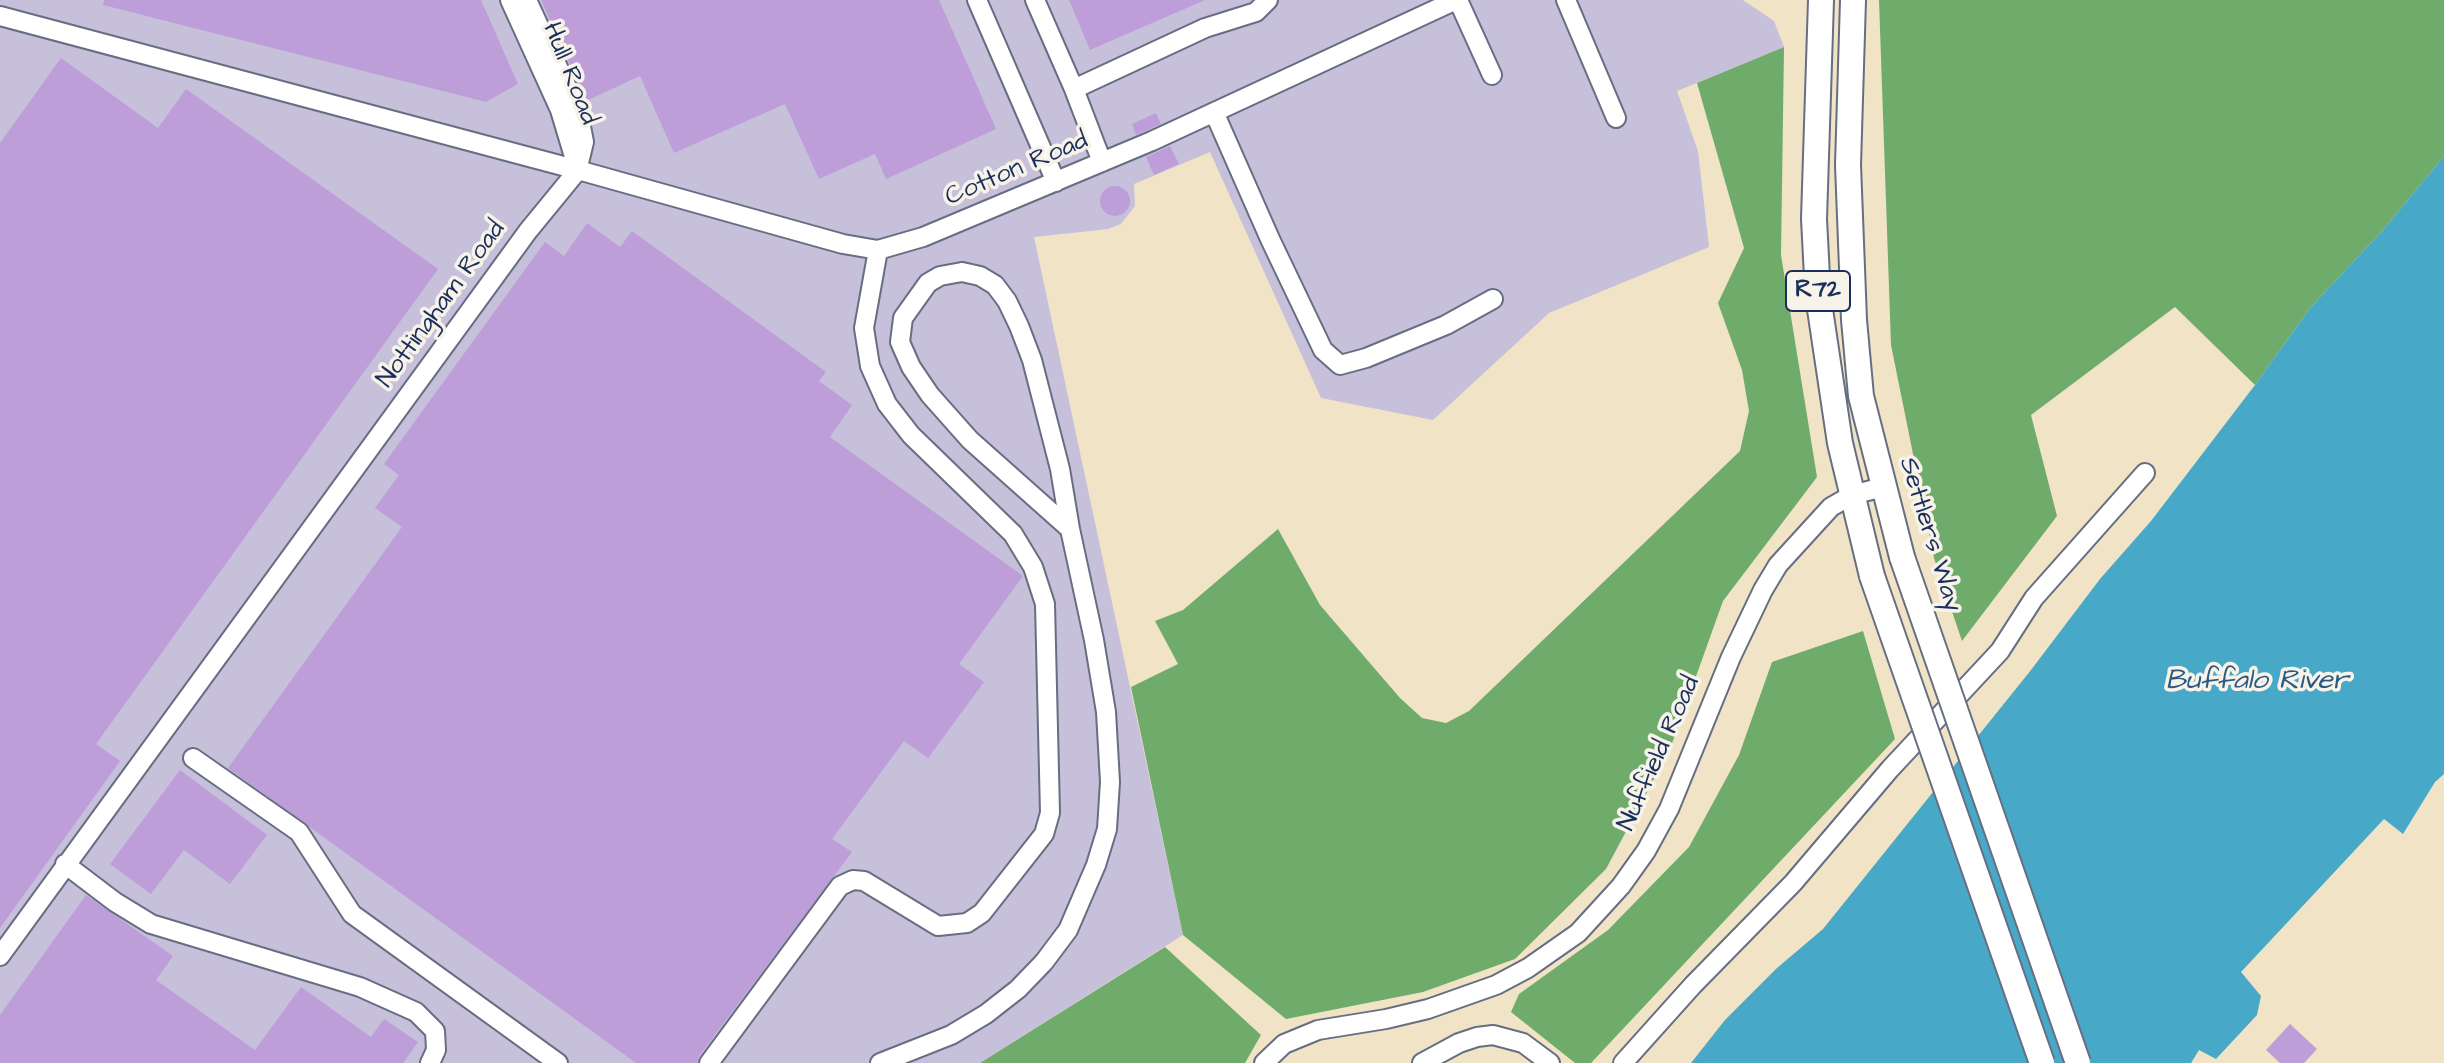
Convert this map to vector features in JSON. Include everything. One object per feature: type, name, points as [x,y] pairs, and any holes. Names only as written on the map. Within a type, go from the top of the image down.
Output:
[{"type":"main road","name":"R72","points":[[1821,0],[1814,219],[1818,296],[1832,402],[1872,576],[2042,1063]]},
{"type":"main road","name":"Settlers Way","points":[[1853,0],[1848,165],[1854,320],[1861,396],[1902,557],[2078,1063]]},
{"type":"street","name":"Hull Road","points":[[510,0],[560,110],[578,170]]},
{"type":"street","points":[[0,16],[578,170],[584,142],[578,111],[527,0]]},
{"type":"street","points":[[977,0],[1056,182]]},
{"type":"street","points":[[1035,0],[1102,162]]},
{"type":"street","points":[[1074,89],[1205,28],[1256,12],[1268,0]]},
{"type":"street","points":[[1457,0],[1492,75]]},
{"type":"street","name":"Cotton Road","points":[[578,170],[828,240],[878,250],[923,237],[1056,182],[1457,0]]},
{"type":"street","points":[[1566,0],[1616,118]]},
{"type":"street","points":[[1214,112],[1323,350],[1340,365],[1366,358],[1446,325],[1493,299]]},
{"type":"street","name":"Nottingham Road","points":[[0,956],[528,231],[578,170]]},
{"type":"street","points":[[709,1063],[840,886],[853,880],[864,881],[938,926],[967,923],[982,913],[1044,834],[1050,813],[1045,604],[1033,567],[1013,534],[911,435],[887,404],[870,366],[864,328],[878,250]]},
{"type":"street","points":[[880,1063],[951,1035],[986,1014],[1018,989],[1068,930],[1096,865],[1107,829],[1110,782],[1106,712],[1060,469],[1032,360],[1007,301],[995,285],[980,276],[962,272],[940,276],[928,283],[903,318],[900,342],[911,367],[930,395],[970,440],[1070,529]]},
{"type":"street","points":[[1623,1063],[1693,985],[1793,883],[1890,769],[2000,651],[2034,598],[2145,473]]},
{"type":"street","name":"Nuffield Road","points":[[1264,1063],[1284,1044],[1318,1030],[1428,1009],[1484,990],[1528,968],[1578,933],[1621,886],[1646,851],[1669,809],[1731,657],[1778,565],[1831,507],[1852,495],[1883,487]]},
{"type":"street","points":[[193,758],[299,832],[352,914],[558,1063]]},
{"type":"street","points":[[65,864],[115,902],[151,924],[360,987],[416,1012],[435,1031],[436,1050],[430,1063]]},
{"type":"street","points":[[1422,1063],[1459,1043],[1493,1035],[1523,1043],[1550,1063]]},
{"type":"shaded area","points":[[0,0],[1743,0],[1774,21],[1784,47],[1677,91],[1698,151],[1709,247],[1549,313],[1433,420],[1321,398],[1210,152],[1134,184],[1135,206],[1121,224],[1108,229],[1034,237],[1183,935],[980,1063],[0,1063]]},
{"type":"green space","points":[[1879,0],[2444,0],[2444,156],[2384,229],[2310,308],[2255,385],[2175,307],[2031,415],[2057,516],[1962,641],[1934,558],[1891,345]]},
{"type":"green space","points":[[1784,47],[1781,255],[1817,477],[1723,601],[1670,749],[1606,869],[1515,959],[1423,992],[1286,1019],[1183,935],[1131,687],[1178,664],[1155,621],[1183,610],[1278,529],[1320,605],[1400,698],[1422,718],[1446,723],[1469,711],[1740,451],[1749,411],[1742,370],[1718,303],[1744,248],[1697,83]]},
{"type":"green space","points":[[1863,631],[1895,739],[1591,1063],[1575,1063],[1511,1012],[1519,994],[1608,930],[1689,847],[1739,755],[1772,662]]},
{"type":"green space","points":[[1165,947],[1261,1035],[1245,1063],[980,1063]]},
{"type":"water","name":"Buffalo River","points":[[2444,156],[2444,774],[2435,782],[2403,834],[2384,819],[2241,972],[2261,996],[2257,1015],[2216,1059],[2199,1050],[2191,1063],[1691,1063],[1725,1020],[1777,968],[1823,929],[2100,579],[2151,521],[2310,308],[2384,229]]},
{"type":"building","points":[[104,0],[481,0],[518,84],[486,102],[103,5]]},
{"type":"building","points":[[541,0],[939,0],[996,129],[886,179],[875,154],[819,179],[785,104],[674,153],[640,76],[586,101]]},
{"type":"building","points":[[1069,0],[1205,0],[1090,50]]},
{"type":"building","points":[[61,58],[158,128],[186,89],[438,269],[96,744],[120,761],[0,928],[0,143]]},
{"type":"building","points":[[1156,113],[1161,124],[1136,135],[1132,124]]},
{"type":"building","points":[[1170,146],[1179,164],[1154,175],[1146,157]]},
{"type":"building","points":[[1115,186],[1126,190],[1130,201],[1126,212],[1115,216],[1104,212],[1100,201],[1104,190]]},
{"type":"building","points":[[587,223],[620,247],[632,231],[826,372],[819,381],[852,405],[830,437],[1023,576],[959,664],[984,682],[928,758],[904,741],[832,839],[852,852],[699,1056],[697,1063],[636,1063],[228,768],[402,527],[375,508],[399,475],[384,464],[545,242],[564,256]]},
{"type":"building","points":[[180,770],[267,835],[230,884],[184,850],[151,894],[110,864]]},
{"type":"building","points":[[86,895],[173,956],[156,980],[255,1050],[301,987],[371,1037],[384,1019],[418,1042],[403,1063],[0,1063],[0,1015]]},
{"type":"building","points":[[2290,1024],[2317,1049],[2304,1063],[2280,1063],[2266,1050]]}]
